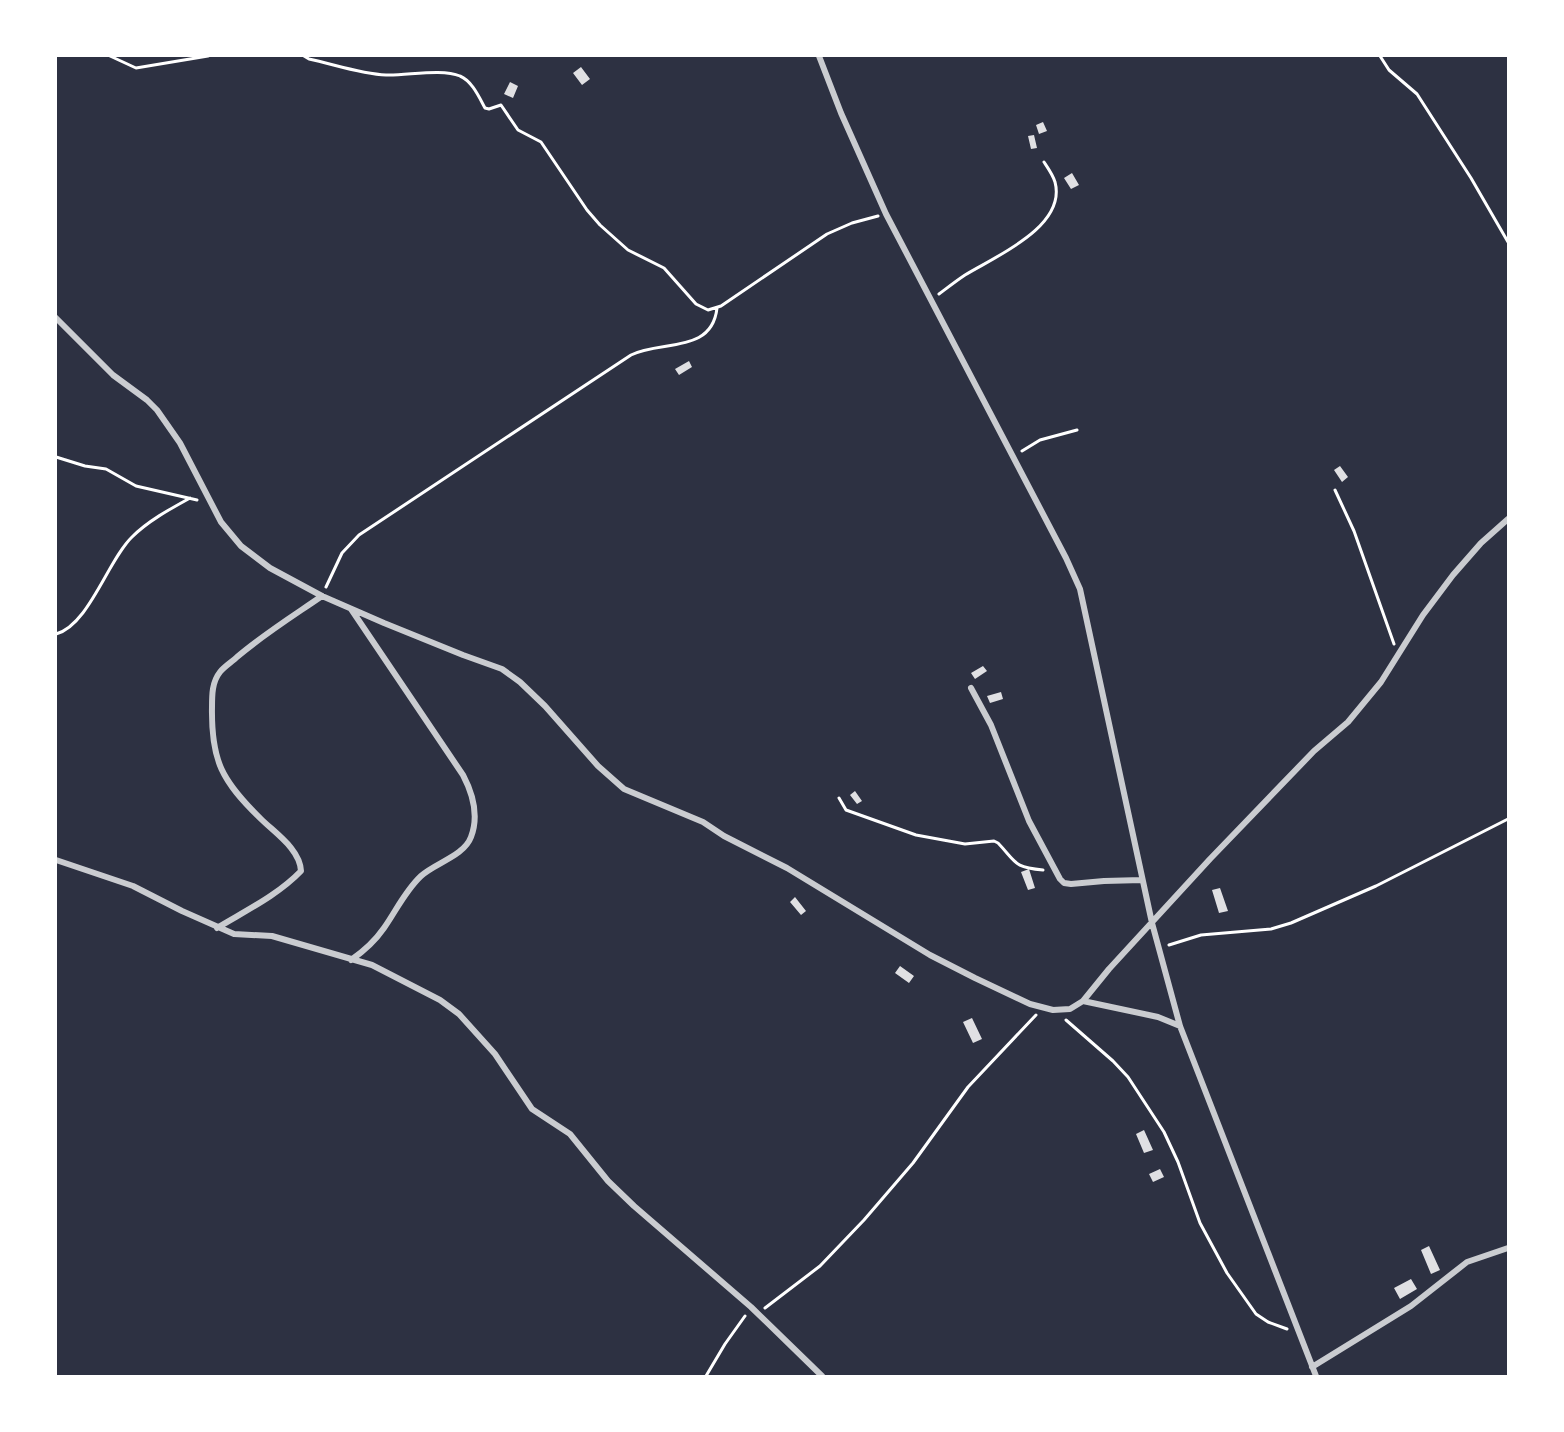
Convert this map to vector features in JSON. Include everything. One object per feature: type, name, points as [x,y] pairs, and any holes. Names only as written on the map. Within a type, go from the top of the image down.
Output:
[{"type":"street","points":[[819,56],[885,214],[1066,558],[1080,589],[1142,880],[1158,949],[1180,1026],[1316,1377]]},
{"type":"street","points":[[56,318],[113,375],[157,410],[180,443],[221,522],[241,546],[270,568],[322,596],[454,652],[502,669],[520,681],[606,775],[624,789],[703,822],[724,836],[787,868],[930,955],[1020,1000],[1053,1010],[1070,1009],[1083,1001],[1116,961],[1291,775],[1314,751],[1348,722],[1381,682],[1423,615],[1453,575],[1481,543],[1509,519]]},
{"type":"street","points":[[217,928],[284,886],[301,871],[301,862],[291,848],[240,798],[223,773],[213,749],[213,686],[219,672],[250,645],[322,596]]},
{"type":"street","points":[[351,608],[463,775],[472,794],[475,817],[472,835],[466,846],[422,875],[407,892],[371,945],[351,960]]},
{"type":"street","points":[[971,688],[991,725],[1022,805],[1060,879],[1068,884],[1142,880]]},
{"type":"street","points":[[56,860],[133,886],[217,928],[234,934],[272,936],[381,969],[422,989],[459,1014],[495,1054],[532,1109],[570,1134],[608,1180],[634,1206],[759,1314],[822,1377]]},
{"type":"street","points":[[1083,1001],[1158,1017],[1180,1026]]},
{"type":"street","points":[[1312,1367],[1411,1306],[1467,1262],[1509,1248]]},
{"type":"path","points":[[110,56],[136,68],[208,56]]},
{"type":"path","points":[[304,56],[372,74],[436,73],[463,78],[471,84],[485,108],[501,105],[518,130],[541,142],[587,210],[600,225],[628,250],[664,268],[696,304],[708,310],[717,308],[827,234],[852,223],[885,214]]},
{"type":"path","points":[[1380,56],[1389,70],[1417,94],[1509,242]]},
{"type":"path","points":[[930,301],[963,277],[1028,237],[1043,224],[1053,205],[1056,184],[1044,162]]},
{"type":"path","points":[[322,596],[342,553],[359,535],[631,355],[702,336],[713,327],[717,308]]},
{"type":"path","points":[[1013,458],[1034,443],[1077,430]]},
{"type":"path","points":[[56,457],[85,466],[106,469],[136,486],[211,504]]},
{"type":"path","points":[[1335,490],[1354,531],[1398,654]]},
{"type":"path","points":[[56,634],[62,632],[93,600],[117,557],[132,537],[173,507],[190,498]]},
{"type":"path","points":[[838,798],[846,810],[916,835],[965,844],[994,841],[1016,864],[1022,867],[1054,871]]},
{"type":"path","points":[[1158,949],[1201,935],[1271,929],[1291,923],[1376,886],[1509,819]]},
{"type":"path","points":[[759,1314],[832,1255],[913,1163],[968,1088],[1044,1008]]},
{"type":"path","points":[[1053,1010],[1113,1061],[1128,1077],[1148,1106],[1164,1132],[1178,1162],[1200,1223],[1227,1273],[1256,1314],[1268,1322],[1300,1335]]},
{"type":"path","points":[[706,1377],[725,1344],[751,1307]]},
{"type":"building","points":[[581,67],[590,79],[582,85],[573,73]]},
{"type":"building","points":[[510,82],[518,86],[513,98],[504,94]]},
{"type":"building","points":[[1043,122],[1047,131],[1039,134],[1036,125]]},
{"type":"building","points":[[1034,135],[1037,148],[1031,149],[1028,136]]},
{"type":"building","points":[[1072,173],[1079,185],[1071,189],[1064,178]]},
{"type":"building","points":[[689,361],[692,367],[679,375],[675,369]]},
{"type":"building","points":[[1340,466],[1348,477],[1342,482],[1334,470]]},
{"type":"building","points":[[983,666],[987,671],[975,679],[971,673]]},
{"type":"building","points":[[1001,692],[1003,699],[990,703],[987,696]]},
{"type":"building","points":[[855,791],[862,801],[857,804],[850,795]]},
{"type":"building","points":[[1029,869],[1035,888],[1028,890],[1021,872]]},
{"type":"building","points":[[1220,888],[1228,911],[1219,913],[1212,890]]},
{"type":"building","points":[[795,897],[806,911],[801,915],[790,902]]},
{"type":"building","points":[[900,966],[914,976],[909,983],[895,973]]},
{"type":"building","points":[[972,1018],[982,1039],[973,1043],[963,1022]]},
{"type":"building","points":[[1144,1130],[1153,1150],[1144,1153],[1136,1134]]},
{"type":"building","points":[[1160,1169],[1164,1177],[1153,1182],[1149,1174]]},
{"type":"building","points":[[1429,1246],[1440,1270],[1431,1274],[1421,1250]]},
{"type":"building","points":[[1411,1279],[1417,1289],[1400,1299],[1394,1288]]}]
